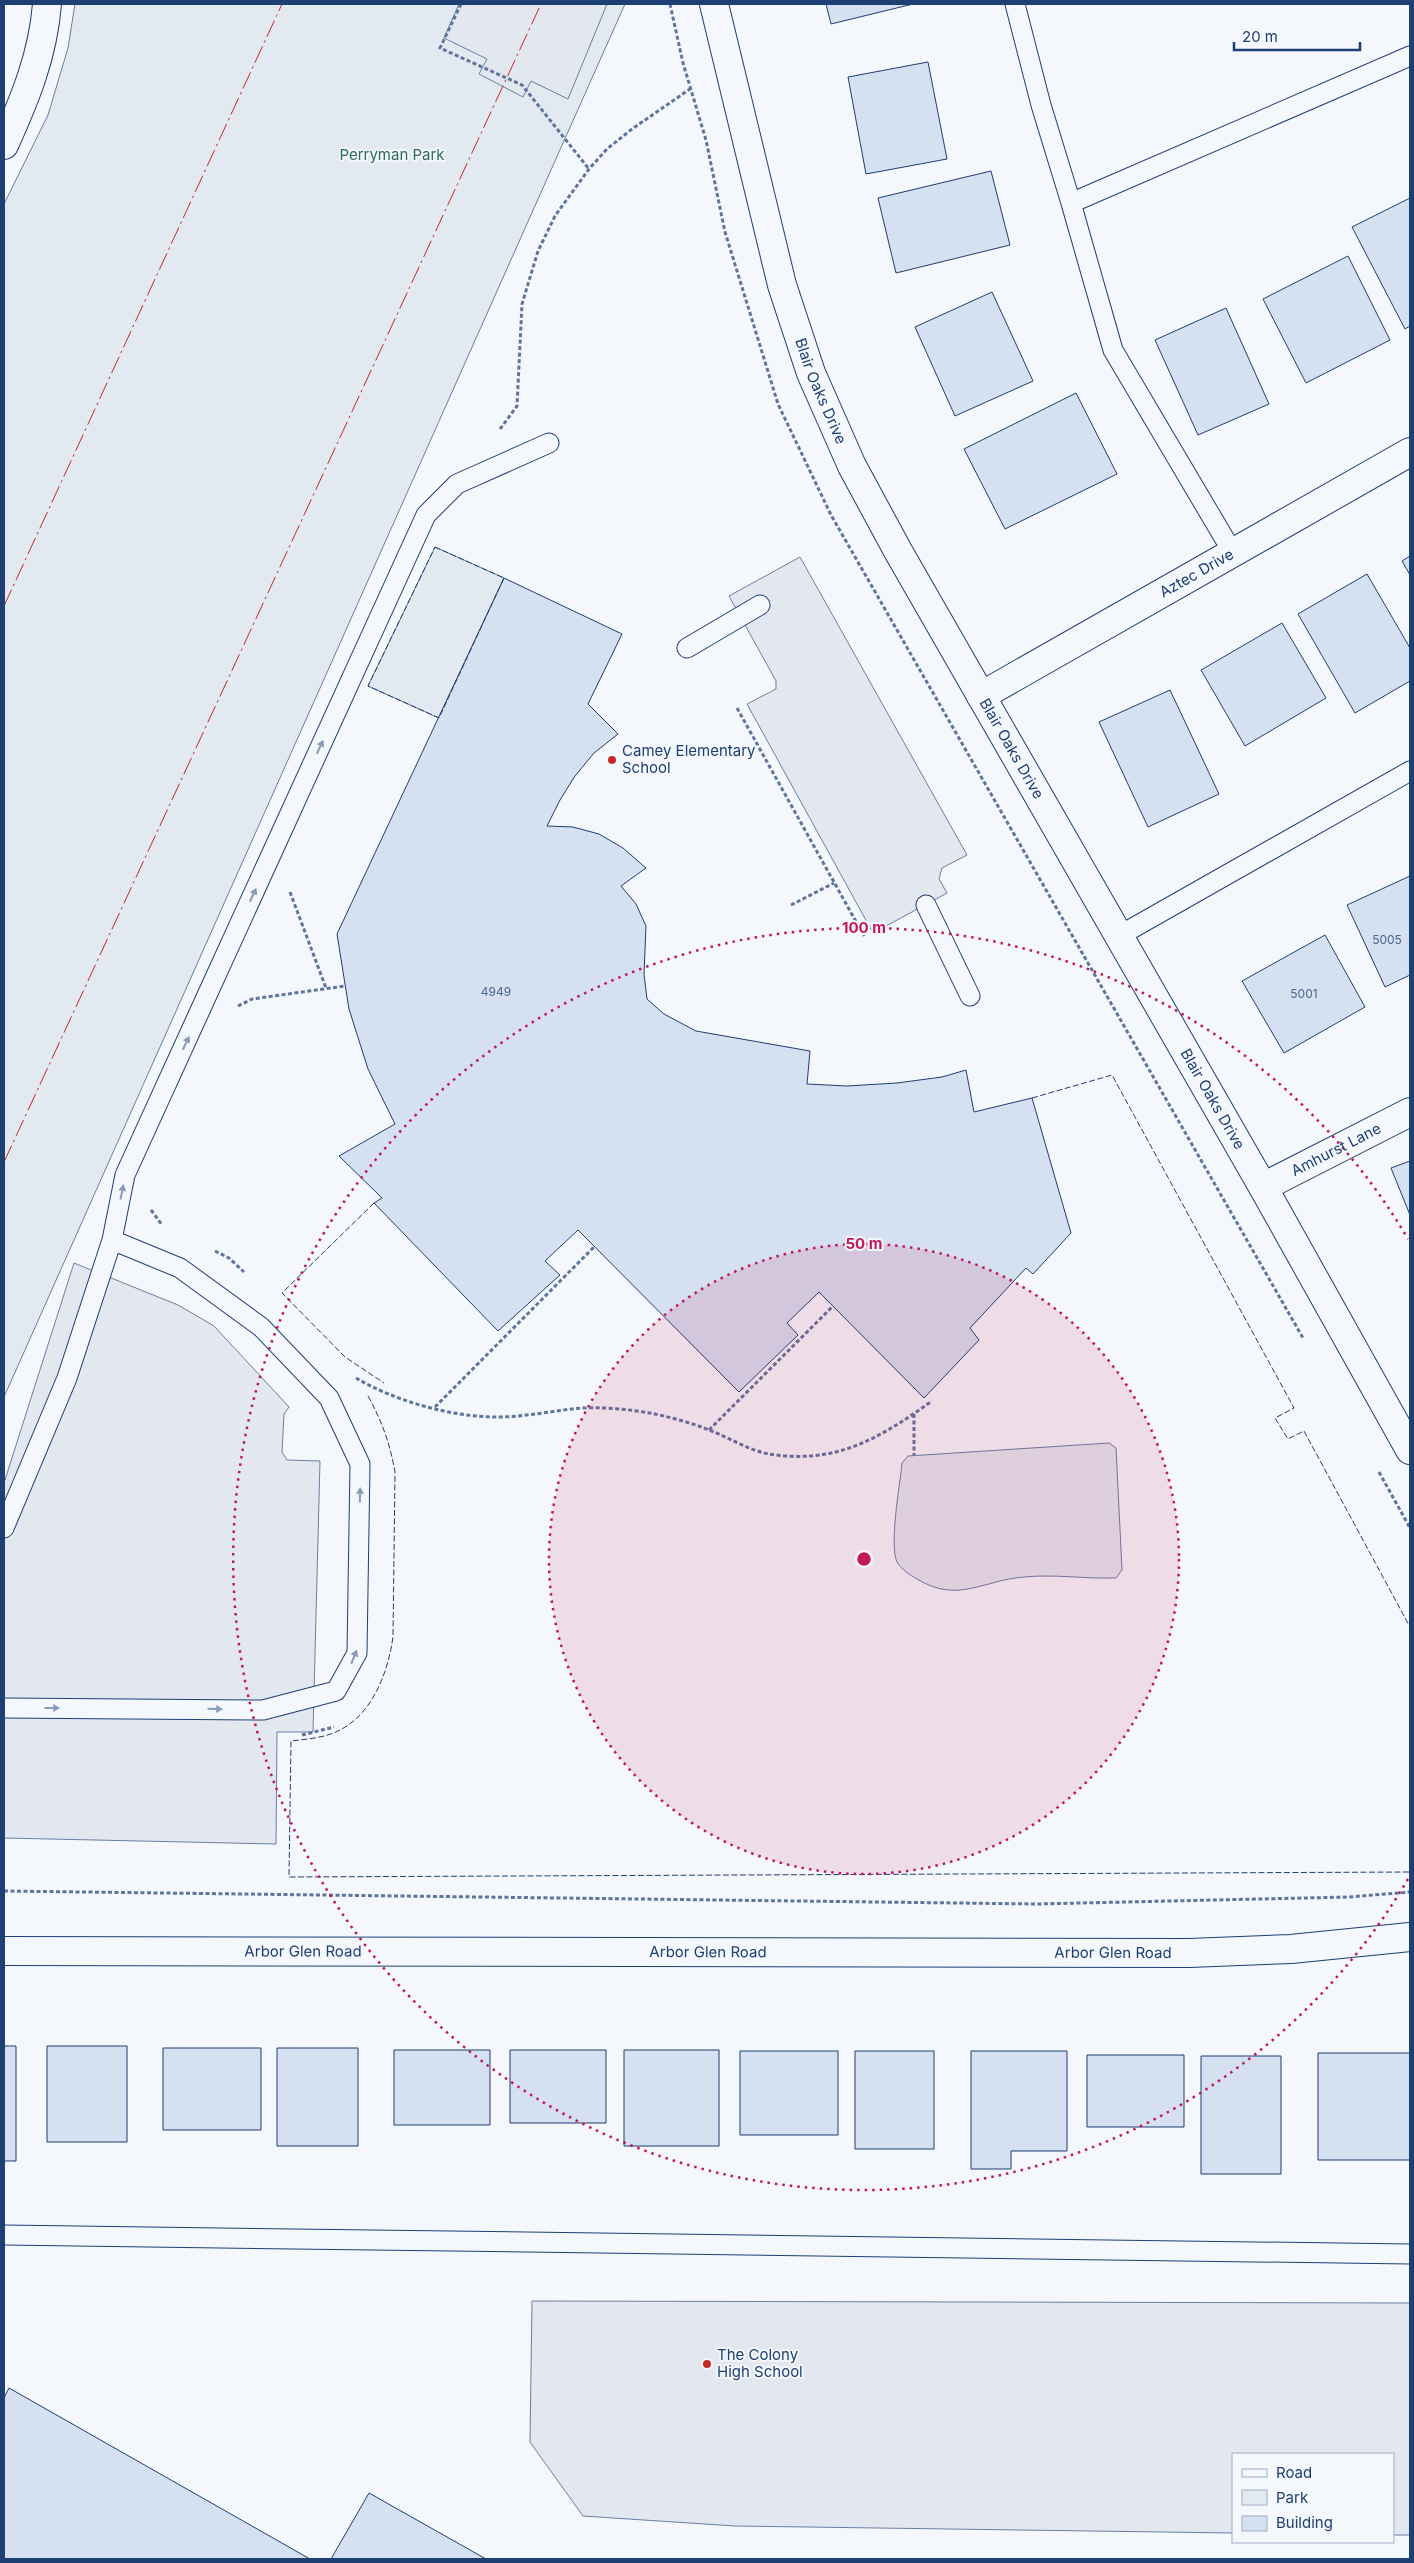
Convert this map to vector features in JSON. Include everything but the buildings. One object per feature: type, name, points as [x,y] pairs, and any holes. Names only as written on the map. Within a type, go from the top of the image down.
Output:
[{"type":"street","points":[[4,145],[24,103],[41,52],[47,4]]},
{"type":"street","name":"Blair Oaks Drive","points":[[714,4],[782,285],[811,374],[857,474],[898,551],[1117,937],[1263,1187],[1410,1450]]},
{"type":"street","name":"Aztec Drive","points":[[981,696],[1410,452]]},
{"type":"street","name":"Amhurst Lane","points":[[1263,1187],[1410,1112]]},
{"type":"street","name":"Arbor Glen Road","points":[[4,1951],[1189,1953],[1291,1949],[1410,1937]]},
{"type":"lane","points":[[1015,4],[1041,105],[1072,203],[1113,350],[1234,553]]},
{"type":"lane","points":[[1072,203],[1410,56]]},
{"type":"lane","points":[[4,1528],[66,1378],[112,1240],[126,1175],[426,516],[457,484],[549,443]]},
{"type":"lane","points":[[687,648],[760,605]]},
{"type":"lane","points":[[1117,937],[1410,771]]},
{"type":"lane","points":[[926,905],[970,996]]},
{"type":"lane","points":[[4,1708],[263,1710],[336,1691],[357,1653],[360,1464],[329,1398],[253,1321],[180,1268],[112,1240]]},
{"type":"lane","points":[[4,2235],[1410,2254]]},
{"type":"path","points":[[461,4],[440,48],[522,85],[589,169]]},
{"type":"path","points":[[497,432],[517,406],[522,304],[538,251],[556,216],[589,169],[607,149],[632,129],[690,89]]},
{"type":"path","points":[[738,708],[864,936]]},
{"type":"path","points":[[791,905],[834,883]]},
{"type":"path","points":[[290,891],[326,988]]},
{"type":"path","points":[[233,1008],[252,999],[345,986]]},
{"type":"path","points":[[435,1408],[594,1247]]},
{"type":"path","points":[[709,1430],[833,1306]]},
{"type":"path","points":[[351,1375],[376,1390],[435,1408],[496,1417],[540,1414],[574,1409],[613,1409],[653,1414],[709,1430],[768,1454],[810,1456],[839,1451],[873,1440],[932,1400]]},
{"type":"path","points":[[914,1414],[914,1455]]},
{"type":"path","points":[[4,1891],[1036,1904],[1350,1897],[1410,1892]]},
{"type":"green space","name":"Perryman Park","points":[[75,4],[625,4],[4,1397],[4,204],[48,115],[68,48]]},
{"type":"green space","points":[[435,547],[504,578],[439,718],[368,686]]},
{"type":"green space","points":[[1109,1443],[1116,1448],[1122,1570],[1116,1578],[1024,1577],[970,1589],[945,1590],[915,1578],[897,1562],[894,1542],[896,1514],[902,1463],[908,1456]]},
{"type":"shaded area","points":[[459,4],[607,4],[568,99],[531,81],[523,97],[479,74],[487,59],[444,38]]},
{"type":"shaded area","points":[[800,557],[967,855],[942,868],[939,879],[947,893],[873,933],[747,704],[776,689],[776,681],[729,596]]},
{"type":"shaded area","points":[[74,1263],[178,1305],[214,1326],[289,1407],[284,1414],[282,1452],[287,1460],[320,1461],[313,1732],[277,1732],[276,1844],[4,1838],[4,1483]]},
{"type":"shaded area","points":[[532,2301],[1410,2303],[1410,2535],[1394,2535],[1394,2453],[1232,2453],[1232,2533],[735,2526],[583,2516],[530,2442]]},
{"type":"fence","points":[[435,547],[504,578],[439,718],[368,686],[435,547]]},
{"type":"fence","points":[[1032,1098],[1112,1075],[1294,1408],[1275,1418],[1288,1439],[1304,1431],[1410,1627]]},
{"type":"fence","points":[[374,1203],[282,1293],[345,1357],[384,1383]]},
{"type":"fence","points":[[368,1396],[385,1433],[395,1472],[393,1637],[391,1650],[377,1690],[362,1713],[352,1723],[328,1735],[291,1741],[289,1877],[1410,1872]]},
{"type":"power","points":[[4,606],[282,4]]},
{"type":"power","points":[[4,1162],[541,4]]},
{"type":"place","name":"Camey Elementary School","points":[[612,760]]},
{"type":"place","name":"The Colony High School","points":[[707,2364]]}]
